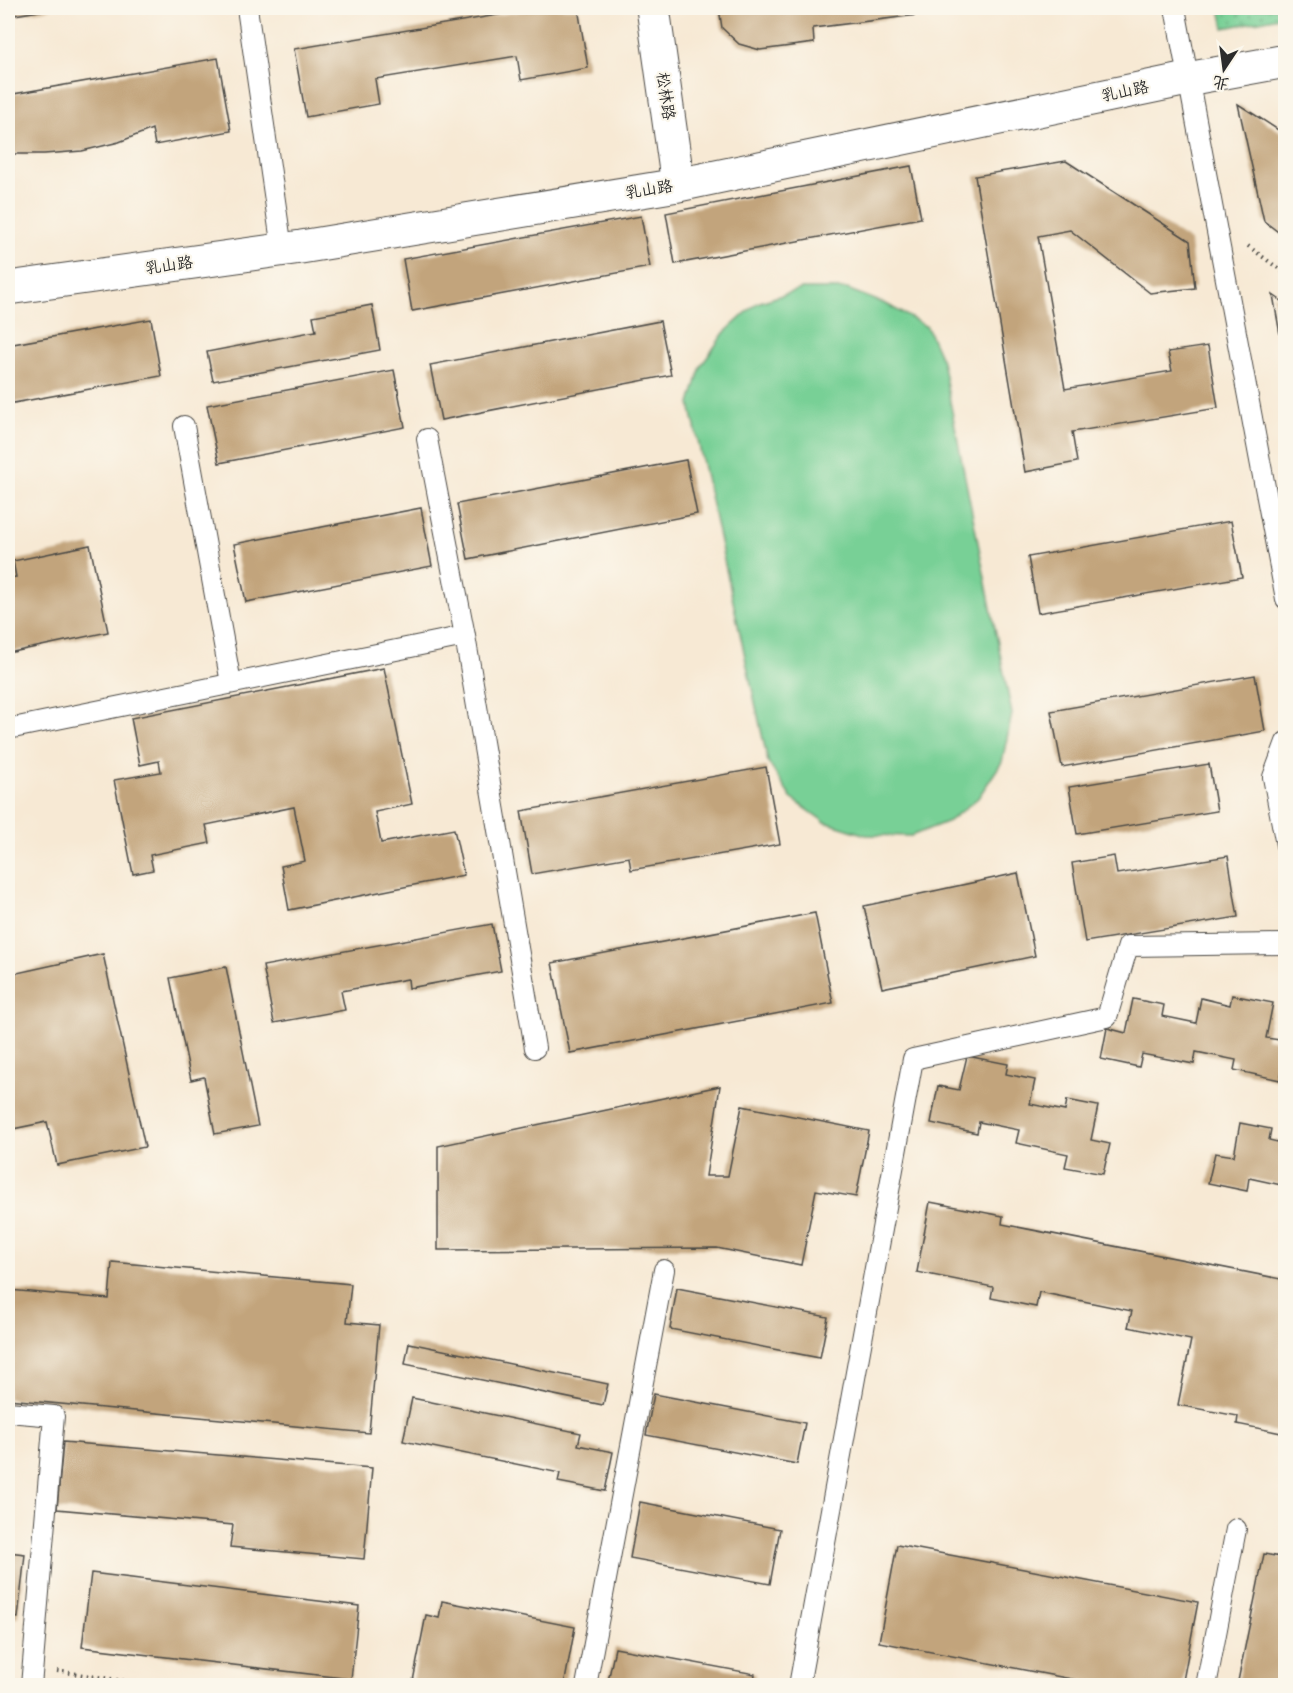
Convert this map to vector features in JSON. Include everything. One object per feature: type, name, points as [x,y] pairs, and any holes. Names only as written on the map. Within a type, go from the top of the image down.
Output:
[{"type":"street","name":"松林路","points":[[654,8],[678,185]]},
{"type":"street","name":"乳山路","points":[[8,288],[282,249],[678,185],[1187,78],[1286,61]]},
{"type":"lane","points":[[247,8],[282,249]]},
{"type":"lane","points":[[1175,8],[1286,599]]},
{"type":"lane","points":[[184,426],[231,683]]},
{"type":"lane","points":[[427,439],[465,636],[535,1048]]},
{"type":"lane","points":[[8,729],[465,636]]},
{"type":"lane","points":[[1286,742],[1274,777],[1286,845]]},
{"type":"lane","points":[[799,1686],[913,1059],[1107,1017],[1128,946],[1286,944]]},
{"type":"lane","points":[[586,1686],[664,1270]]},
{"type":"lane","points":[[8,1412],[54,1416],[31,1677]]},
{"type":"lane","points":[[1206,1686],[1236,1529]]},
{"type":"path","points":[[1214,221],[1286,274]]},
{"type":"path","points":[[31,1677],[160,1686]]},
{"type":"green space","points":[[1220,8],[1285,8],[1285,16],[1224,28]]},
{"type":"green space","points":[[801,289],[847,289],[888,305],[927,327],[942,361],[1012,714],[1002,762],[978,798],[949,821],[911,836],[866,835],[825,822],[791,798],[768,762],[690,404],[701,366],[724,333],[757,303]]},
{"type":"building","points":[[8,8],[51,8],[51,9],[8,16]]},
{"type":"building","points":[[540,8],[578,8],[588,68],[521,80],[517,56],[375,79],[379,104],[306,117],[294,49]]},
{"type":"building","points":[[719,8],[965,9],[813,28],[814,43],[760,50],[739,44],[722,28]]},
{"type":"building","points":[[218,58],[231,131],[155,145],[152,129],[119,142],[82,151],[9,154],[13,175],[8,176],[8,95]]},
{"type":"building","points":[[1238,104],[1286,135],[1286,238],[1264,221]]},
{"type":"building","points":[[1066,161],[1190,241],[1195,288],[1150,293],[1070,230],[1038,236],[1065,389],[1172,371],[1168,352],[1208,346],[1218,408],[1072,432],[1077,462],[1025,472],[975,176]]},
{"type":"building","points":[[911,166],[921,218],[675,264],[666,213]]},
{"type":"building","points":[[641,216],[650,267],[412,311],[403,259]]},
{"type":"building","points":[[1273,295],[1286,304],[1286,357],[1284,357]]},
{"type":"building","points":[[372,305],[380,350],[213,381],[207,352],[316,331],[313,316]]},
{"type":"building","points":[[151,319],[161,376],[8,404],[8,345]]},
{"type":"building","points":[[660,321],[671,375],[441,420],[430,365]]},
{"type":"building","points":[[394,370],[405,427],[219,463],[207,405]]},
{"type":"building","points":[[686,460],[697,514],[468,559],[457,504]]},
{"type":"building","points":[[421,508],[432,566],[246,602],[234,544]]},
{"type":"building","points":[[1231,521],[1242,577],[1038,613],[1028,557]]},
{"type":"building","points":[[90,545],[108,632],[8,653],[8,578],[16,577],[13,561]]},
{"type":"building","points":[[384,668],[412,804],[375,812],[381,843],[454,829],[464,875],[289,910],[281,866],[305,861],[294,807],[206,825],[210,843],[150,855],[153,870],[133,874],[114,780],[161,772],[159,761],[140,765],[131,718]]},
{"type":"building","points":[[1255,675],[1265,731],[1062,767],[1051,711]]},
{"type":"building","points":[[1209,764],[1217,811],[1077,834],[1069,787]]},
{"type":"building","points":[[766,767],[780,844],[631,870],[629,857],[532,874],[521,811]]},
{"type":"building","points":[[1114,856],[1117,874],[1228,856],[1238,917],[1085,942],[1072,863]]},
{"type":"building","points":[[1018,873],[1035,956],[882,988],[864,906]]},
{"type":"building","points":[[815,913],[833,1003],[570,1053],[552,963]]},
{"type":"building","points":[[492,924],[501,971],[409,988],[408,979],[341,991],[345,1010],[274,1023],[263,966]]},
{"type":"building","points":[[103,954],[145,1147],[57,1165],[47,1122],[8,1130],[8,975]]},
{"type":"building","points":[[226,967],[258,1126],[215,1134],[204,1077],[191,1080],[170,978]]},
{"type":"building","points":[[1232,995],[1273,1003],[1266,1038],[1286,1041],[1286,1053],[1280,1080],[1234,1070],[1236,1060],[1196,1052],[1194,1064],[1142,1054],[1139,1067],[1101,1059],[1107,1028],[1126,1033],[1133,999],[1164,1005],[1162,1016],[1196,1023],[1201,998],[1230,1005]]},
{"type":"building","points":[[967,1056],[1008,1064],[1006,1074],[1035,1080],[1030,1104],[1065,1111],[1067,1100],[1098,1106],[1091,1140],[1110,1144],[1103,1174],[1065,1167],[1068,1154],[1016,1143],[1019,1130],[979,1122],[977,1133],[931,1123],[938,1086],[959,1090]]},
{"type":"building","points":[[720,1086],[706,1176],[728,1176],[742,1106],[869,1131],[856,1197],[816,1190],[801,1265],[717,1248],[438,1250],[438,1146]]},
{"type":"building","points":[[1240,1123],[1271,1129],[1269,1140],[1286,1144],[1286,1186],[1249,1178],[1247,1191],[1208,1183],[1215,1153],[1234,1156]]},
{"type":"building","points":[[930,1202],[1003,1216],[1002,1224],[1286,1280],[1286,1434],[1237,1424],[1238,1416],[1178,1405],[1191,1340],[1128,1327],[1132,1311],[1039,1292],[1036,1307],[991,1298],[993,1287],[917,1272]]},
{"type":"building","points":[[112,1262],[351,1284],[347,1322],[379,1325],[369,1433],[8,1399],[9,1290],[109,1299]]},
{"type":"building","points":[[677,1288],[828,1317],[820,1358],[670,1329]]},
{"type":"building","points":[[409,1343],[608,1384],[603,1405],[405,1364]]},
{"type":"building","points":[[654,1394],[805,1423],[797,1464],[646,1435]]},
{"type":"building","points":[[412,1398],[581,1433],[578,1445],[613,1452],[605,1491],[558,1482],[560,1473],[403,1441]]},
{"type":"building","points":[[63,1442],[372,1468],[364,1559],[230,1547],[233,1525],[57,1509]]},
{"type":"building","points":[[640,1502],[780,1529],[770,1584],[630,1558]]},
{"type":"building","points":[[897,1545],[1198,1602],[1182,1686],[1099,1686],[879,1642]]},
{"type":"building","points":[[8,1552],[25,1554],[18,1618],[8,1617]]},
{"type":"building","points":[[1264,1554],[1286,1558],[1286,1686],[1237,1686]]},
{"type":"building","points":[[91,1573],[359,1606],[351,1679],[82,1647]]},
{"type":"building","points":[[442,1601],[575,1627],[564,1686],[438,1686],[413,1681],[426,1615],[439,1618]]},
{"type":"building","points":[[615,1648],[755,1674],[753,1686],[607,1686]]}]
